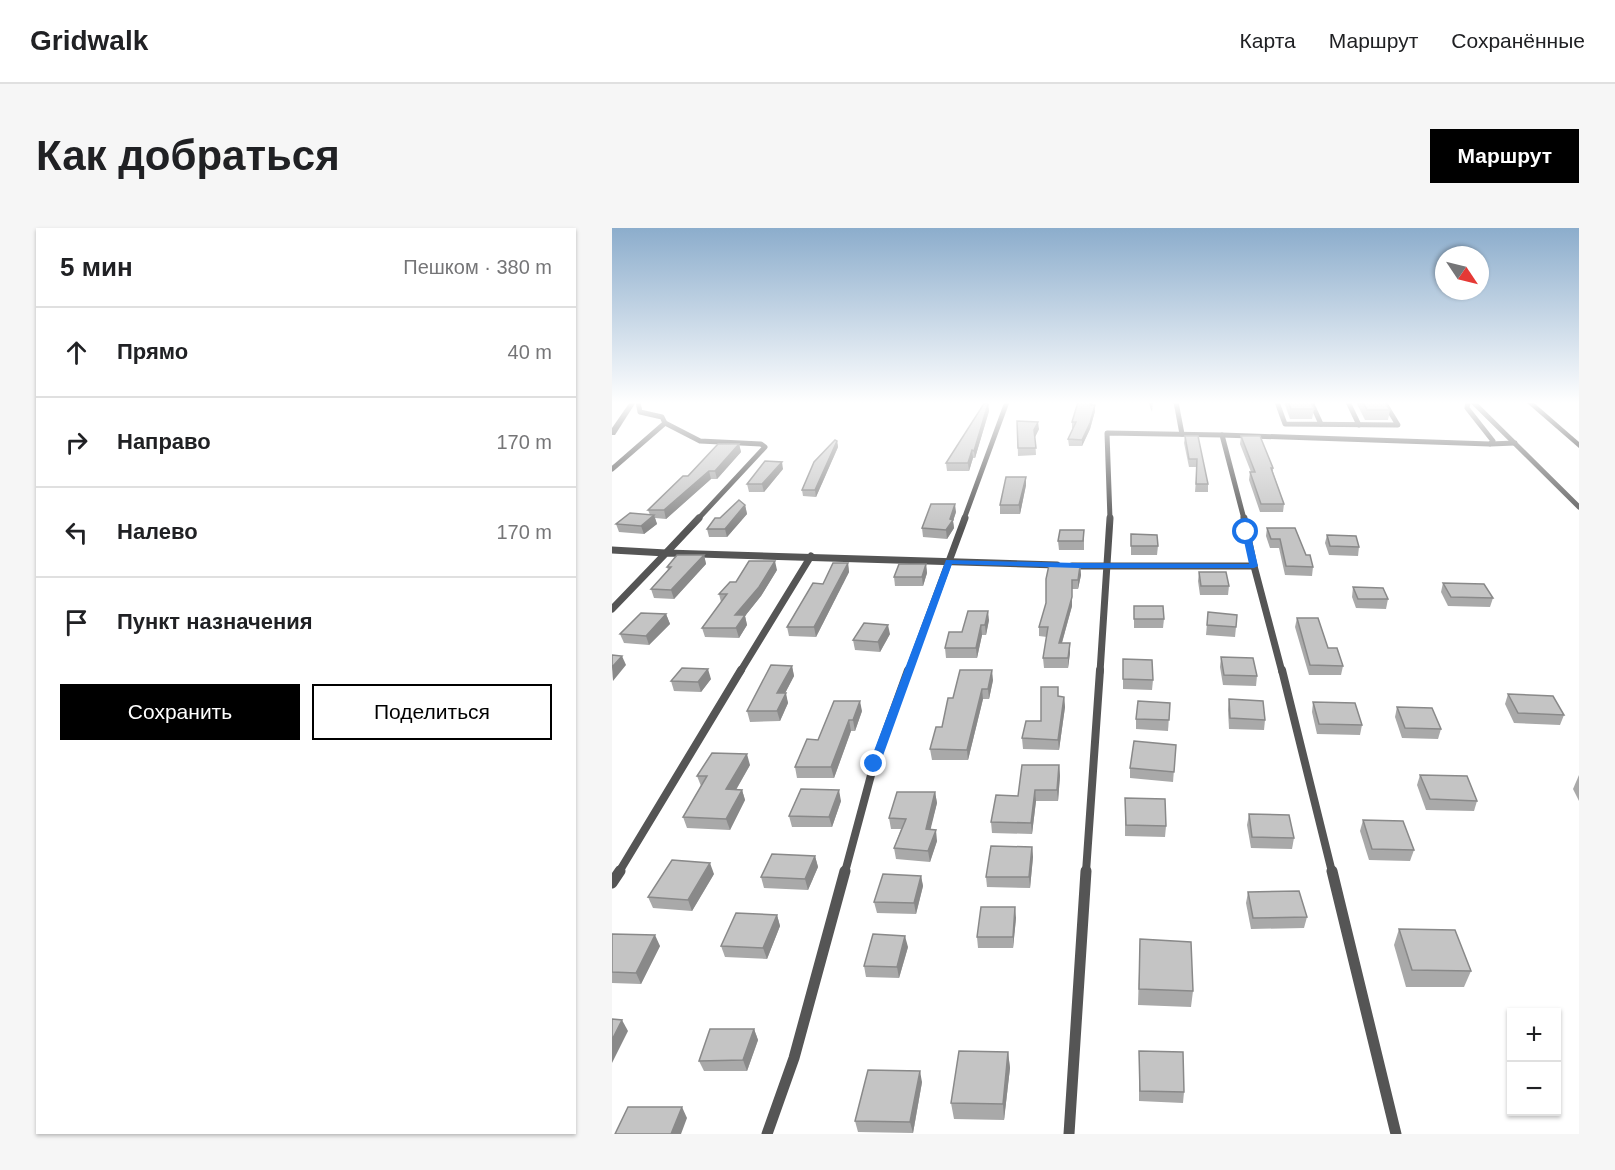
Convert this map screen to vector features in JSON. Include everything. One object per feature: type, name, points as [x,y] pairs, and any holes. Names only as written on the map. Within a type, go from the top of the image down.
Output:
[{"type":"lane","points":[[612,469],[640,444]]},
{"type":"lane","points":[[612,609],[765,447],[761,444]]},
{"type":"lane","points":[[767,1134],[794,1058],[874,764],[992,444]]},
{"type":"lane","points":[[1069,1134],[1111,501],[1108,444]]},
{"type":"lane","points":[[1225,444],[1240,497],[1254,566],[1292,709],[1396,1134]]},
{"type":"lane","points":[[1516,444],[1579,507]]},
{"type":"lane","points":[[612,550],[1106,566],[1254,566]]},
{"type":"lane","points":[[612,883],[811,556]]},
{"type":"building","points":[[718,444],[739,444],[715,471],[709,471],[664,510],[648,510],[683,476],[688,476]]},
{"type":"building","points":[[831,444],[836,444],[815,490],[802,490],[814,462]]},
{"type":"building","points":[[958,444],[976,444],[968,463],[946,463]]},
{"type":"building","points":[[1018,444],[1036,444],[1036,448],[1018,448]]},
{"type":"building","points":[[1186,444],[1200,444],[1208,484],[1196,484],[1197,459],[1189,459]]},
{"type":"building","points":[[1244,444],[1263,444],[1284,504],[1261,504],[1250,472],[1255,472]]},
{"type":"building","points":[[765,461],[782,462],[762,484],[747,484]]},
{"type":"building","points":[[1006,477],[1026,477],[1019,505],[1000,505]]},
{"type":"building","points":[[739,500],[745,505],[725,529],[707,529],[715,518],[720,518]]},
{"type":"building","points":[[931,504],[955,504],[950,519],[953,520],[946,530],[922,528]]},
{"type":"building","points":[[630,513],[654,515],[641,526],[616,524]]},
{"type":"building","points":[[1267,528],[1295,528],[1306,555],[1310,555],[1313,567],[1286,566],[1280,539],[1271,539]]},
{"type":"building","points":[[1060,530],[1084,530],[1083,541],[1058,541]]},
{"type":"building","points":[[1131,534],[1157,535],[1158,546],[1131,546]]},
{"type":"building","points":[[1327,535],[1356,536],[1359,547],[1330,546]]},
{"type":"building","points":[[677,555],[704,555],[671,590],[651,589],[671,567],[667,567]]},
{"type":"building","points":[[749,561],[775,561],[759,587],[735,615],[745,615],[736,628],[702,628],[727,594],[719,594],[730,582],[736,582]]},
{"type":"building","points":[[833,563],[848,563],[814,627],[787,627],[813,583],[823,584]]},
{"type":"building","points":[[899,564],[926,564],[922,577],[894,577]]},
{"type":"building","points":[[1049,565],[1080,566],[1078,580],[1072,580],[1072,597],[1059,643],[1070,643],[1068,658],[1043,658],[1048,627],[1039,627],[1046,603],[1046,579]]},
{"type":"building","points":[[1199,572],[1226,572],[1229,586],[1201,586]]},
{"type":"building","points":[[1443,583],[1484,584],[1493,598],[1451,597]]},
{"type":"building","points":[[1353,587],[1383,588],[1388,599],[1358,599]]},
{"type":"building","points":[[1134,606],[1163,606],[1164,619],[1134,619]]},
{"type":"building","points":[[968,611],[988,611],[985,625],[981,625],[976,648],[945,648],[949,632],[962,632]]},
{"type":"building","points":[[1208,612],[1237,615],[1236,627],[1207,625]]},
{"type":"building","points":[[641,613],[666,614],[646,636],[620,634]]},
{"type":"building","points":[[1297,618],[1318,618],[1328,648],[1337,648],[1343,666],[1310,665]]},
{"type":"building","points":[[864,623],[888,625],[878,642],[853,640]]},
{"type":"building","points":[[612,655],[622,656],[612,667]]},
{"type":"building","points":[[1221,657],[1253,658],[1257,676],[1224,675]]},
{"type":"building","points":[[1123,659],[1152,660],[1153,680],[1123,679]]},
{"type":"building","points":[[771,665],[792,666],[777,693],[786,693],[777,711],[747,711]]},
{"type":"building","points":[[682,668],[708,669],[698,682],[671,681]]},
{"type":"building","points":[[960,670],[992,670],[988,689],[982,689],[967,750],[930,749],[936,727],[942,727],[948,698],[953,698]]},
{"type":"building","points":[[1041,687],[1058,687],[1058,696],[1064,697],[1058,740],[1022,738],[1026,721],[1041,721]]},
{"type":"building","points":[[1508,694],[1553,696],[1564,715],[1518,713]]},
{"type":"building","points":[[1229,699],[1263,701],[1265,720],[1230,718]]},
{"type":"building","points":[[834,701],[860,701],[853,720],[849,720],[831,767],[795,767],[807,739],[818,740]]},
{"type":"building","points":[[1138,701],[1170,703],[1169,720],[1136,719]]},
{"type":"building","points":[[1313,702],[1355,703],[1362,725],[1319,724]]},
{"type":"building","points":[[1397,707],[1432,708],[1441,729],[1405,728]]},
{"type":"building","points":[[1134,741],[1176,745],[1174,772],[1130,768]]},
{"type":"building","points":[[712,753],[747,754],[726,789],[742,790],[726,819],[683,817],[707,776],[697,776]]},
{"type":"building","points":[[1022,765],[1059,765],[1057,790],[1035,790],[1031,823],[991,822],[996,795],[1018,796]]},
{"type":"building","points":[[1420,775],[1467,776],[1477,801],[1430,799]]},
{"type":"building","points":[[801,789],[839,790],[829,817],[789,816]]},
{"type":"building","points":[[897,792],[935,792],[926,829],[936,830],[928,851],[894,848],[906,819],[889,818]]},
{"type":"building","points":[[1125,798],[1165,799],[1166,826],[1126,825]]},
{"type":"building","points":[[1249,814],[1289,815],[1294,838],[1252,837]]},
{"type":"building","points":[[1363,820],[1403,821],[1414,850],[1372,849]]},
{"type":"building","points":[[991,846],[1032,847],[1029,877],[986,877]]},
{"type":"building","points":[[772,854],[815,856],[805,879],[761,877]]},
{"type":"building","points":[[672,860],[710,863],[688,900],[648,897]]},
{"type":"building","points":[[883,874],[921,876],[914,903],[874,902]]},
{"type":"building","points":[[1299,891],[1307,917],[1253,918],[1248,892]]},
{"type":"building","points":[[981,907],[1015,907],[1013,937],[977,937]]},
{"type":"building","points":[[736,913],[777,915],[763,948],[721,946]]},
{"type":"building","points":[[1399,929],[1455,930],[1471,971],[1412,970]]},
{"type":"building","points":[[612,934],[655,935],[636,973],[612,972]]},
{"type":"building","points":[[873,934],[905,936],[897,967],[864,966]]},
{"type":"building","points":[[1140,939],[1191,942],[1193,991],[1139,989]]},
{"type":"building","points":[[612,1019],[622,1020],[612,1040]]},
{"type":"building","points":[[710,1029],[754,1029],[743,1060],[699,1061]]},
{"type":"building","points":[[959,1051],[1008,1052],[1003,1104],[951,1103]]},
{"type":"building","points":[[1139,1051],[1183,1052],[1184,1092],[1140,1091]]},
{"type":"building","points":[[868,1070],[920,1071],[910,1122],[855,1121]]},
{"type":"building","points":[[628,1107],[682,1107],[671,1134],[615,1134]]},
{"type":"route","points":[[874,764],[949,561],[1078,566],[1254,566],[1246,532]]}]
